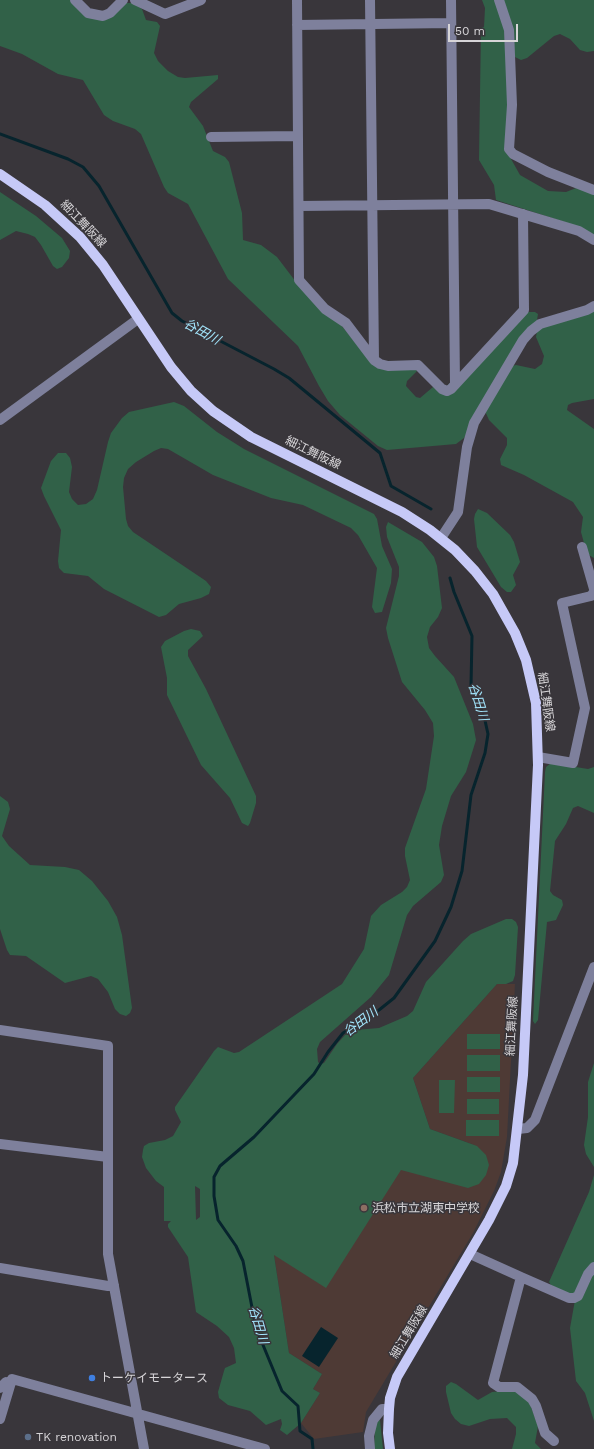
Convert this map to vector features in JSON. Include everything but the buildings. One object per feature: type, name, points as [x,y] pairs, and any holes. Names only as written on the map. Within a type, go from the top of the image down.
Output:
[{"type":"main road","name":"細江舞阪線","points":[[0,174],[45,205],[72,228],[96,255],[180,379],[201,401],[225,420],[257,440],[388,504],[441,538],[465,560],[485,582],[501,606],[515,632],[526,660],[533,688],[537,718],[538,756],[523,1075],[518,1129],[509,1178],[489,1220],[397,1377],[390,1398],[388,1433],[390,1449]]},
{"type":"street","points":[[75,0],[88,13],[103,16],[110,13],[123,0]]},
{"type":"street","points":[[135,0],[165,14],[202,0]]},
{"type":"street","points":[[297,0],[299,280],[325,309],[346,323],[374,360],[380,364],[388,366],[418,365],[442,389],[447,391],[455,384],[524,310],[523,214]]},
{"type":"street","points":[[370,0],[374,360]]},
{"type":"street","points":[[451,0],[455,384]]},
{"type":"street","points":[[499,0],[509,30],[512,106],[509,149],[514,154],[548,172],[594,190]]},
{"type":"street","points":[[297,24],[452,23]]},
{"type":"street","points":[[211,137],[298,136]]},
{"type":"street","points":[[299,206],[489,204],[579,231],[594,240]]},
{"type":"street","points":[[441,538],[458,512],[467,447],[474,423],[523,340],[530,331],[540,324],[587,310],[594,306]]},
{"type":"street","points":[[0,420],[138,319]]},
{"type":"street","points":[[538,756],[573,763],[585,708],[562,603],[591,596],[594,591],[582,547]]},
{"type":"street","points":[[518,1129],[527,1128],[534,1120],[594,967]]},
{"type":"street","points":[[0,1030],[108,1046],[108,1254],[144,1449]]},
{"type":"street","points":[[0,1144],[108,1157]]},
{"type":"street","points":[[470,1254],[569,1298],[578,1296],[588,1274],[594,1267]]},
{"type":"street","points":[[0,1268],[108,1286],[114,1285]]},
{"type":"street","points":[[521,1276],[493,1383],[499,1387],[517,1387],[532,1399],[536,1406],[545,1433],[554,1441]]},
{"type":"street","points":[[0,1419],[12,1379],[265,1449]]},
{"type":"street","points":[[0,1388],[6,1382],[10,1384]]},
{"type":"street","points":[[370,1449],[369,1436],[373,1420],[382,1409],[389,1409]]},
{"type":"shaded area","name":"浜松市立湖東中学校","points":[[497,984],[515,984],[507,1137],[501,1172],[494,1191],[473,1233],[366,1412],[363,1432],[314,1439],[301,1423],[320,1393],[313,1389],[322,1374],[289,1353],[273,1248],[340,1105],[477,1146],[430,1129],[413,1078]]},
{"type":"green space","points":[[0,0],[71,0],[90,17],[126,3],[133,3],[142,9],[146,20],[157,22],[160,26],[154,53],[158,61],[168,71],[178,77],[185,78],[218,75],[218,79],[191,102],[189,107],[203,126],[213,151],[225,157],[229,162],[242,213],[243,240],[261,245],[277,257],[296,282],[337,320],[371,362],[414,368],[417,371],[407,381],[406,386],[416,397],[420,398],[433,387],[440,392],[528,312],[535,312],[538,314],[537,320],[464,438],[456,444],[387,450],[378,446],[340,415],[328,401],[298,346],[228,279],[188,204],[168,193],[164,187],[141,134],[135,129],[113,121],[104,115],[83,80],[58,74],[22,54],[0,46]]},
{"type":"green space","points":[[482,0],[495,0],[504,22],[509,105],[506,150],[520,175],[548,191],[566,192],[576,188],[594,193],[594,235],[580,227],[496,200],[494,185],[479,160],[481,28],[484,27],[485,8]]},
{"type":"green space","points":[[503,0],[594,0],[594,51],[587,52],[580,50],[570,39],[560,34],[554,36],[527,58],[521,60],[515,57]]},
{"type":"green space","points":[[0,192],[36,216],[62,238],[70,251],[69,258],[62,267],[57,269],[53,266],[35,237],[16,231],[0,240]]},
{"type":"green space","points":[[594,310],[594,399],[572,403],[568,405],[567,410],[594,429],[594,558],[587,554],[581,532],[583,517],[573,502],[524,475],[501,465],[500,459],[507,445],[507,438],[489,420],[485,411],[512,366],[516,365],[535,369],[542,364],[544,356],[536,337],[537,331],[542,327]]},
{"type":"green space","points":[[174,402],[184,406],[217,432],[244,449],[374,514],[377,519],[382,546],[392,569],[391,583],[382,612],[375,613],[372,607],[377,568],[358,535],[351,528],[303,505],[271,498],[213,475],[168,449],[161,448],[136,462],[128,469],[124,478],[123,487],[128,526],[133,532],[206,581],[211,587],[209,594],[201,598],[179,604],[166,615],[159,617],[104,589],[88,576],[64,573],[59,568],[58,561],[61,530],[41,488],[51,461],[58,453],[66,453],[70,458],[72,467],[69,492],[72,499],[78,505],[86,504],[93,499],[97,490],[111,433],[122,418],[129,412]]},
{"type":"green space","points":[[478,509],[487,513],[510,535],[514,542],[520,562],[513,575],[516,585],[511,592],[507,592],[501,587],[477,547],[474,519]]},
{"type":"green space","points":[[388,522],[422,542],[434,557],[437,566],[442,608],[438,617],[430,627],[427,637],[429,648],[454,677],[473,724],[476,740],[466,772],[451,796],[442,826],[439,845],[444,875],[441,882],[413,906],[407,915],[389,975],[371,997],[320,1042],[317,1049],[318,1062],[320,1064],[324,1063],[345,1035],[355,1030],[379,1028],[407,1016],[413,1011],[426,982],[463,941],[471,934],[506,919],[512,919],[516,922],[518,927],[515,975],[513,981],[506,984],[497,984],[413,1078],[430,1129],[477,1146],[486,1155],[489,1165],[486,1175],[479,1184],[468,1188],[401,1170],[326,1288],[274,1255],[289,1353],[322,1374],[313,1389],[320,1393],[301,1423],[287,1435],[280,1430],[282,1424],[281,1419],[266,1425],[250,1411],[228,1405],[219,1398],[218,1392],[225,1368],[236,1363],[234,1348],[229,1337],[217,1326],[196,1312],[188,1257],[168,1227],[168,1224],[171,1221],[164,1221],[164,1187],[156,1181],[146,1168],[142,1157],[144,1146],[149,1143],[165,1140],[173,1136],[181,1122],[175,1107],[218,1047],[234,1053],[239,1052],[342,984],[364,949],[371,916],[381,905],[402,892],[407,887],[410,880],[405,856],[405,848],[426,789],[434,736],[433,723],[425,710],[402,682],[388,638],[386,628],[399,576],[399,567],[387,537],[386,527]],"holes":[[[195,1186],[200,1189],[200,1217],[196,1220]]]},
{"type":"green space","points":[[191,629],[200,631],[203,636],[188,650],[188,656],[206,689],[256,796],[256,803],[248,826],[242,823],[230,798],[201,765],[167,695],[167,678],[161,647],[165,641]]},
{"type":"green space","points":[[551,763],[588,769],[594,767],[594,813],[578,806],[573,808],[566,824],[555,841],[550,891],[553,895],[562,900],[563,905],[556,920],[547,922],[538,1020],[535,1024],[533,1021],[545,772],[546,767]]},
{"type":"green space","points":[[0,796],[8,802],[10,809],[2,836],[9,846],[30,865],[65,867],[79,870],[92,881],[108,901],[117,917],[122,935],[132,1008],[130,1013],[126,1016],[120,1014],[115,1009],[108,992],[98,979],[91,976],[65,983],[26,956],[10,955],[7,950],[0,929]]},
{"type":"green space","points":[[467,1034],[500,1034],[500,1049],[467,1049]]},
{"type":"green space","points":[[467,1055],[500,1055],[500,1071],[467,1071]]},
{"type":"green space","points":[[594,1063],[594,1167],[586,1154],[584,1145],[588,1117],[588,1082]]},
{"type":"green space","points":[[467,1077],[500,1077],[500,1092],[467,1092]]},
{"type":"green space","points":[[439,1080],[455,1080],[454,1113],[439,1113]]},
{"type":"green space","points":[[467,1099],[499,1099],[499,1114],[467,1114]]},
{"type":"green space","points":[[466,1120],[499,1120],[499,1136],[466,1136]]},
{"type":"green space","points":[[594,1175],[594,1421],[585,1393],[576,1381],[570,1328],[575,1300],[551,1285],[549,1282],[589,1192]]},
{"type":"green space","points":[[451,1382],[478,1400],[492,1392],[513,1390],[529,1401],[538,1426],[535,1443],[541,1449],[512,1449],[516,1434],[516,1427],[507,1418],[490,1419],[469,1426],[461,1424],[451,1413],[446,1392],[446,1386]]},
{"type":"green space","points":[[380,1420],[383,1449],[374,1449],[375,1429],[377,1422]]},
{"type":"water","points":[[321,1327],[338,1338],[319,1367],[302,1356]]},
{"type":"waterway","name":"谷田川","points":[[0,134],[68,159],[83,167],[99,186],[172,313],[182,321],[289,378],[380,453],[391,486],[431,509]]},
{"type":"waterway","name":"谷田川","points":[[313,1449],[312,1439],[300,1431],[298,1406],[282,1391],[256,1328],[243,1261],[236,1246],[218,1220],[214,1196],[214,1177],[220,1166],[254,1137],[314,1074],[328,1052],[343,1033],[379,1010],[394,998],[435,941],[451,907],[462,871],[471,795],[485,753],[488,734],[484,716],[471,686],[472,636],[454,592],[450,578]]},
{"type":"place","name":"浜松市立湖東中学校","points":[[364,1208]]},
{"type":"place","name":"トーケイモータース","points":[[92,1378]]},
{"type":"place","name":"TK renovation","points":[[28,1437]]}]
